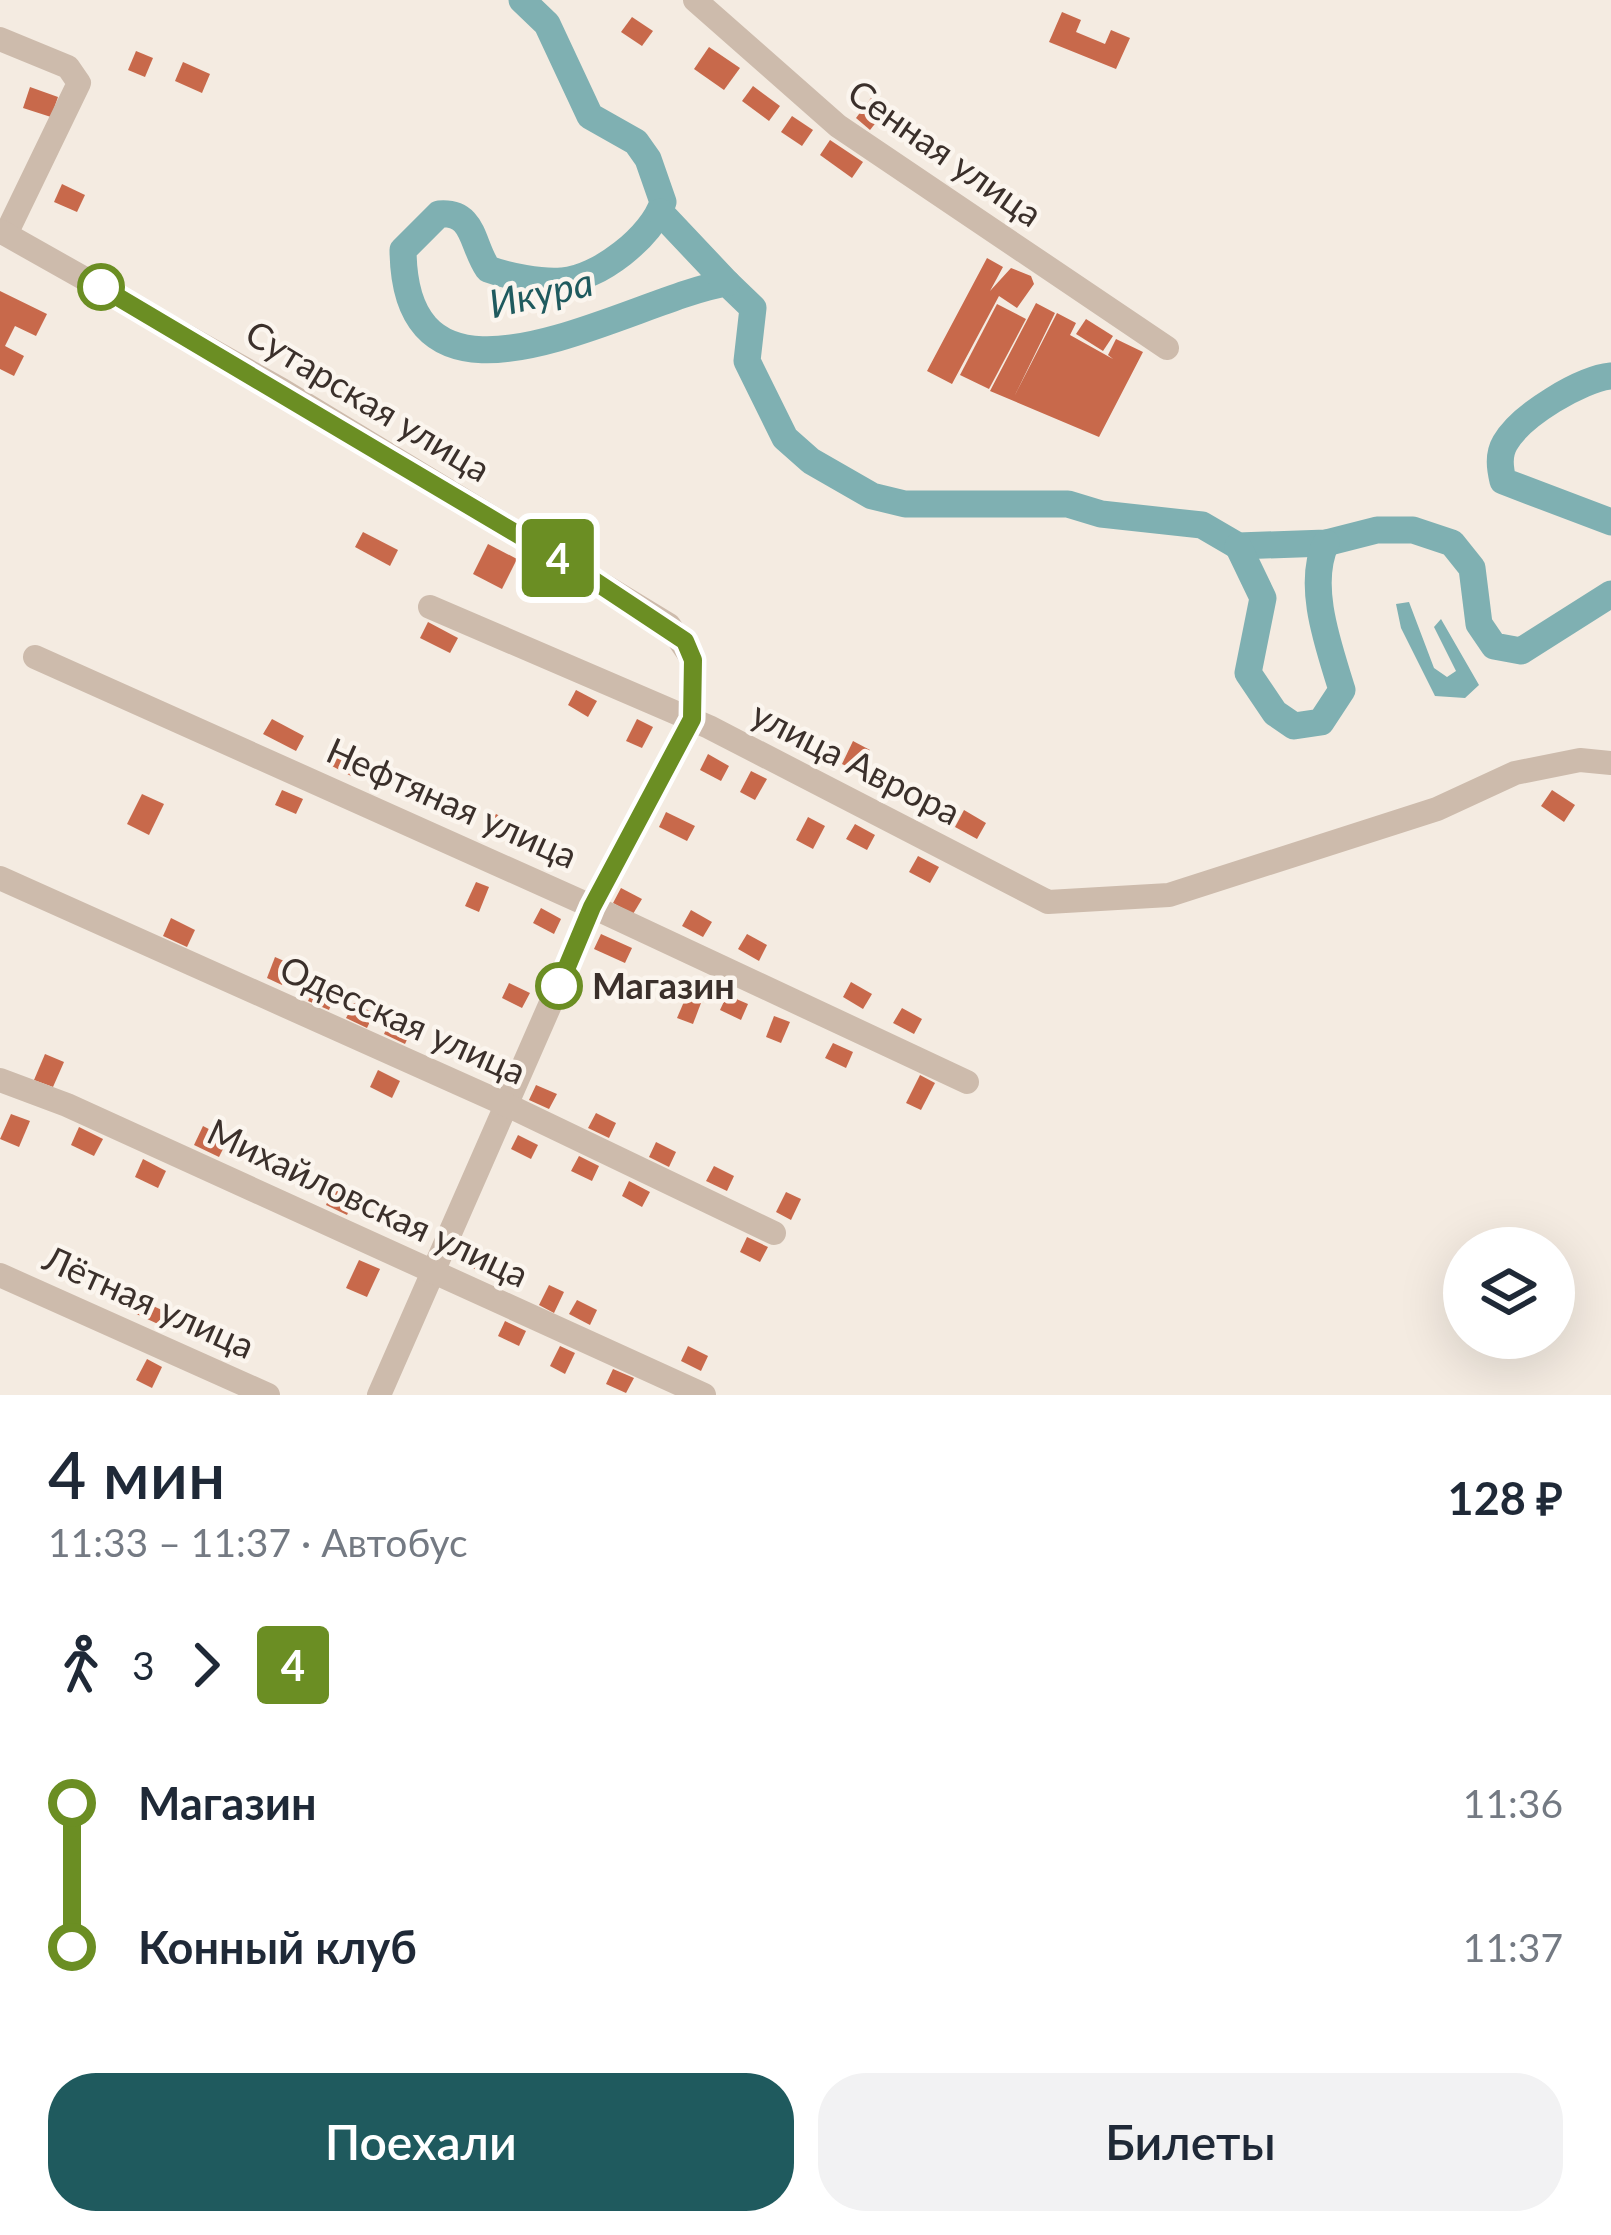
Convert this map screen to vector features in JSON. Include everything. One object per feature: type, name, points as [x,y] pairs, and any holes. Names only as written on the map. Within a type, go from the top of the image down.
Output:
[{"type":"street","name":"Сенная улица","points":[[695,0],[838,125],[1167,348]]},
{"type":"street","points":[[0,39],[68,67],[79,83],[3,233]]},
{"type":"street","name":"Сутарская улица","points":[[3,233],[282,390],[669,626],[693,660],[692,719]]},
{"type":"street","name":"улица Аврора","points":[[430,607],[692,719],[1048,902],[1168,895],[1437,809],[1515,772],[1580,760],[1611,764]]},
{"type":"street","name":"Нефтяная улица","points":[[35,657],[592,907],[967,1082]]},
{"type":"street","points":[[379,1395],[592,907],[692,719]]},
{"type":"street","name":"Одесская улица","points":[[0,878],[508,1105],[774,1233]]},
{"type":"street","name":"Михайловская улица","points":[[0,1080],[67,1105],[704,1395]]},
{"type":"street","name":"Лётная улица","points":[[0,1275],[268,1395]]},
{"type":"water","points":[[1409,602],[1434,668],[1447,677],[1456,671],[1434,627],[1441,619],[1479,685],[1465,698],[1435,696],[1401,628],[1396,604]]},
{"type":"building","points":[[1062,12],[1081,20],[1076,32],[1105,44],[1111,30],[1130,38],[1116,69],[1049,42]]},
{"type":"building","points":[[632,17],[653,31],[642,46],[621,32]]},
{"type":"building","points":[[709,47],[740,68],[724,90],[694,69]]},
{"type":"building","points":[[136,51],[153,58],[145,77],[128,70]]},
{"type":"building","points":[[183,62],[210,74],[202,93],[175,81]]},
{"type":"building","points":[[753,86],[780,106],[769,121],[742,101]]},
{"type":"building","points":[[30,87],[58,97],[51,117],[23,108]]},
{"type":"building","points":[[871,98],[886,110],[870,130],[856,118]]},
{"type":"building","points":[[792,116],[813,130],[802,146],[781,132]]},
{"type":"building","points":[[830,140],[863,162],[852,178],[820,155]]},
{"type":"building","points":[[62,184],[85,195],[77,212],[54,202]]},
{"type":"building","points":[[987,258],[1003,267],[990,291],[1011,268],[1031,276],[1034,284],[1017,308],[999,296],[952,384],[927,371]]},
{"type":"building","points":[[0,291],[47,314],[36,336],[15,326],[5,346],[24,356],[14,376],[0,369]]},
{"type":"building","points":[[1036,303],[1055,313],[1015,395],[1057,313],[1076,323],[1070,335],[1113,359],[1108,355],[1116,339],[1143,352],[1099,437],[990,391]]},
{"type":"building","points":[[997,304],[1026,319],[989,389],[960,375]]},
{"type":"building","points":[[1086,319],[1113,336],[1103,351],[1076,334]]},
{"type":"building","points":[[363,532],[398,550],[390,566],[355,547]]},
{"type":"building","points":[[488,544],[517,559],[502,589],[473,574]]},
{"type":"building","points":[[428,622],[458,638],[450,653],[420,638]]},
{"type":"building","points":[[576,690],[597,701],[588,717],[568,705]]},
{"type":"building","points":[[272,719],[304,736],[296,751],[263,734]]},
{"type":"building","points":[[637,719],[653,727],[642,748],[626,741]]},
{"type":"building","points":[[853,741],[870,750],[858,772],[842,764]]},
{"type":"building","points":[[338,750],[359,761],[351,776],[330,765]]},
{"type":"building","points":[[708,754],[729,766],[721,781],[700,770]]},
{"type":"building","points":[[751,771],[767,779],[755,800],[740,792]]},
{"type":"building","points":[[282,790],[303,799],[296,814],[275,805]]},
{"type":"building","points":[[1552,790],[1575,805],[1564,822],[1541,806]]},
{"type":"building","points":[[142,794],[164,804],[149,835],[127,824]]},
{"type":"building","points":[[964,810],[986,823],[977,839],[955,827]]},
{"type":"building","points":[[666,812],[695,826],[687,841],[659,827]]},
{"type":"building","points":[[496,814],[517,825],[508,840],[487,829]]},
{"type":"building","points":[[808,817],[825,826],[813,849],[796,840]]},
{"type":"building","points":[[855,824],[875,835],[867,850],[846,839]]},
{"type":"building","points":[[551,840],[571,852],[563,867],[542,856]]},
{"type":"building","points":[[918,856],[939,867],[930,883],[909,872]]},
{"type":"building","points":[[476,882],[489,887],[479,912],[465,906]]},
{"type":"building","points":[[621,888],[642,899],[633,914],[613,903]]},
{"type":"building","points":[[541,908],[561,919],[554,934],[533,923]]},
{"type":"building","points":[[691,910],[712,922],[703,937],[682,926]]},
{"type":"building","points":[[171,918],[195,930],[187,947],[163,936]]},
{"type":"building","points":[[601,934],[632,948],[625,963],[594,949]]},
{"type":"building","points":[[747,934],[767,945],[759,961],[738,949]]},
{"type":"building","points":[[275,957],[291,964],[282,985],[267,978]]},
{"type":"building","points":[[851,982],[872,994],[863,1009],[843,997]]},
{"type":"building","points":[[509,983],[530,993],[522,1008],[502,998]]},
{"type":"building","points":[[315,986],[335,995],[329,1010],[308,1001]]},
{"type":"building","points":[[727,995],[748,1004],[741,1020],[720,1010]]},
{"type":"building","points":[[686,997],[701,1003],[693,1024],[677,1018]]},
{"type":"building","points":[[354,1003],[374,1013],[367,1028],[346,1018]]},
{"type":"building","points":[[902,1008],[922,1019],[914,1034],[893,1023]]},
{"type":"building","points":[[774,1016],[790,1022],[781,1043],[766,1037]]},
{"type":"building","points":[[391,1019],[412,1029],[405,1044],[384,1034]]},
{"type":"building","points":[[833,1043],[853,1052],[846,1068],[825,1058]]},
{"type":"building","points":[[45,1054],[64,1062],[53,1087],[34,1080]]},
{"type":"building","points":[[378,1070],[400,1081],[392,1098],[370,1087]]},
{"type":"building","points":[[920,1075],[935,1083],[921,1110],[906,1103]]},
{"type":"building","points":[[536,1085],[557,1094],[549,1109],[529,1100]]},
{"type":"building","points":[[596,1113],[616,1123],[609,1138],[588,1128]]},
{"type":"building","points":[[11,1114],[30,1121],[19,1147],[0,1139]]},
{"type":"building","points":[[203,1126],[228,1139],[219,1157],[194,1145]]},
{"type":"building","points":[[79,1127],[103,1139],[94,1156],[71,1145]]},
{"type":"building","points":[[518,1135],[538,1145],[531,1159],[511,1149]]},
{"type":"building","points":[[656,1142],[676,1152],[669,1167],[649,1157]]},
{"type":"building","points":[[274,1154],[295,1165],[288,1181],[266,1170]]},
{"type":"building","points":[[579,1156],[599,1166],[592,1181],[571,1171]]},
{"type":"building","points":[[143,1159],[166,1171],[158,1188],[135,1177]]},
{"type":"building","points":[[714,1166],[734,1176],[727,1191],[706,1181]]},
{"type":"building","points":[[629,1181],[650,1192],[642,1207],[622,1196]]},
{"type":"building","points":[[333,1189],[354,1199],[347,1215],[326,1205]]},
{"type":"building","points":[[786,1192],[801,1199],[791,1220],[776,1212]]},
{"type":"building","points":[[747,1237],[768,1247],[760,1262],[740,1252]]},
{"type":"building","points":[[470,1248],[490,1258],[483,1273],[463,1263]]},
{"type":"building","points":[[359,1260],[380,1269],[367,1297],[346,1288]]},
{"type":"building","points":[[549,1285],[564,1292],[554,1313],[539,1305]]},
{"type":"building","points":[[138,1299],[164,1311],[158,1324],[132,1312]]},
{"type":"building","points":[[577,1300],[597,1310],[590,1325],[569,1314]]},
{"type":"building","points":[[505,1321],[526,1331],[519,1346],[498,1336]]},
{"type":"building","points":[[560,1346],[575,1353],[565,1374],[550,1366]]},
{"type":"building","points":[[688,1346],[708,1356],[701,1371],[681,1361]]},
{"type":"building","points":[[147,1359],[162,1367],[152,1388],[136,1380]]},
{"type":"building","points":[[613,1369],[634,1378],[626,1393],[606,1384]]},
{"type":"waterway","name":"Икура","points":[[522,0],[547,24],[590,116],[636,142],[648,159],[663,202],[648,228],[622,253],[592,273],[562,281],[488,269],[466,223],[451,214],[439,214],[403,250],[414,308],[441,339],[481,350],[530,345],[727,283],[753,308],[747,361],[785,438],[811,461],[872,496],[905,504],[1068,504],[1101,514],[1202,525],[1238,546],[1326,543],[1377,530],[1413,530],[1452,543],[1472,568],[1479,624],[1494,646],[1521,651],[1611,594]]},
{"type":"waterway","name":"Икура","points":[[660,212],[727,283]]},
{"type":"waterway","points":[[1611,376],[1584,384],[1538,410],[1513,432],[1500,462],[1503,481],[1611,522]]},
{"type":"waterway","name":"Икура","points":[[1238,546],[1263,598],[1248,673],[1275,713],[1294,726],[1321,722],[1342,690],[1319,597],[1320,560],[1326,543]]},
{"type":"bus line","name":"4","points":[[101,287],[282,390],[669,626],[685,641],[693,660],[696,697],[692,719],[592,907],[559,986]]},
{"type":"place","name":"Магазин","points":[[559,986]]}]
